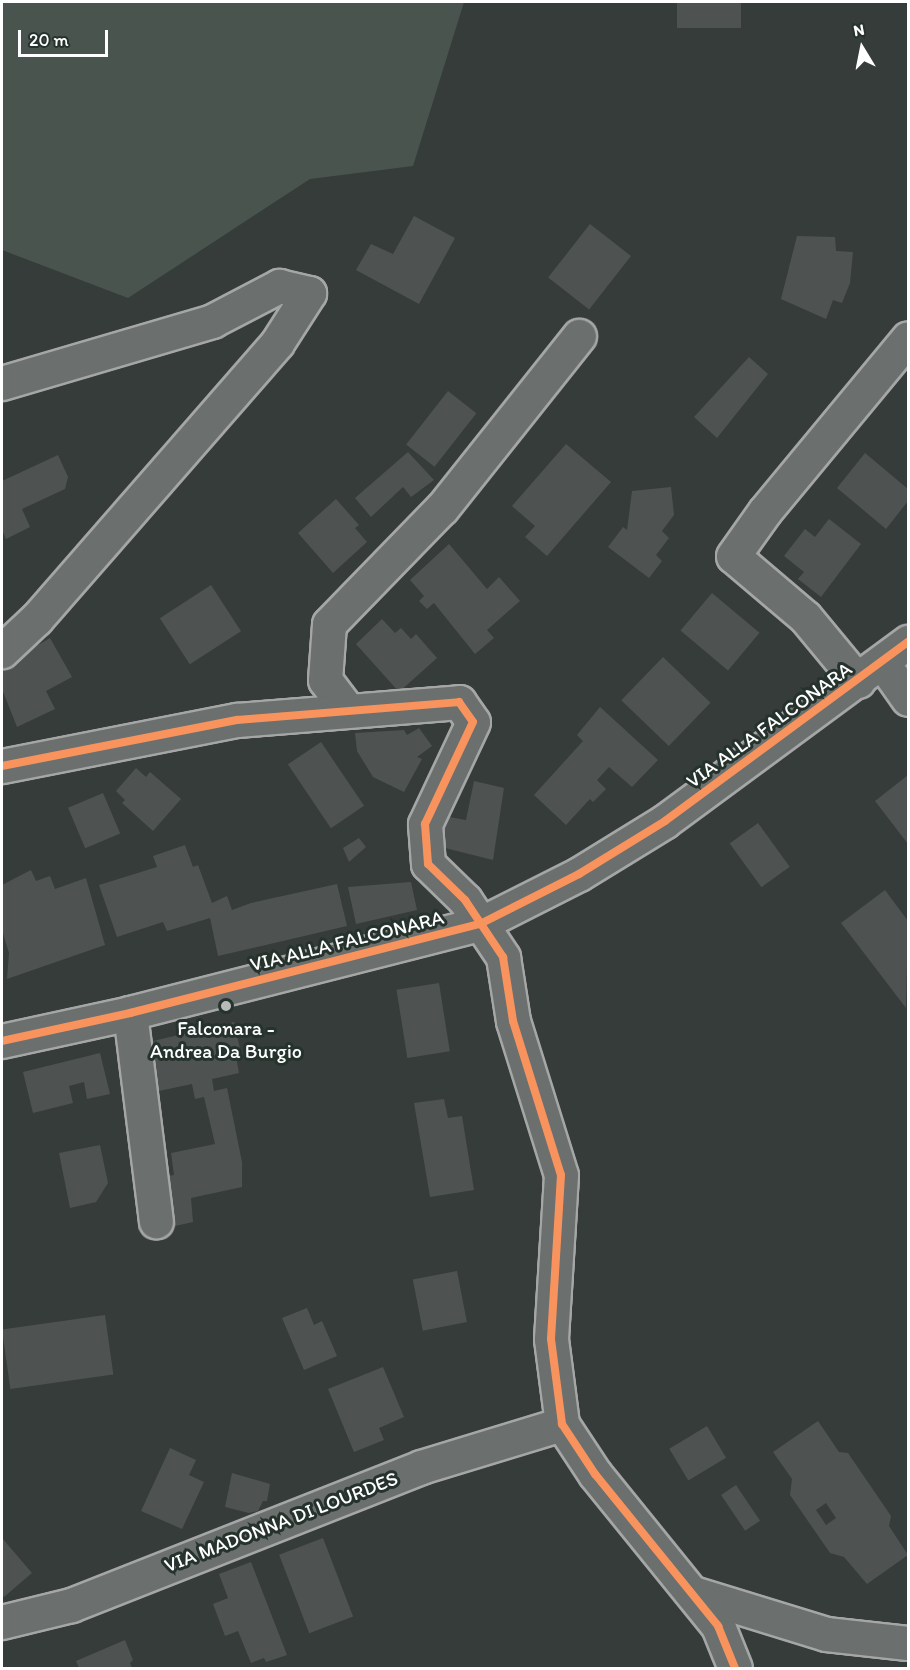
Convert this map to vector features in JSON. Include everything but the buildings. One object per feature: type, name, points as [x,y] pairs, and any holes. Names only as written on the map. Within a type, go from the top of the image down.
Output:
[{"type":"street","points":[[2,383],[212,321],[279,286],[309,293],[277,343],[36,619],[2,651]]},
{"type":"street","points":[[347,709],[325,680],[329,624],[442,508],[579,336]]},
{"type":"street","points":[[909,338],[765,511],[733,556],[870,671],[909,699]]},
{"type":"street","name":"VIA ALLA FALCONARA","points":[[2,1041],[130,1013],[482,923],[579,874],[665,821],[909,642]]},
{"type":"street","points":[[2,766],[237,720],[347,709],[459,702],[473,722],[425,824],[428,864],[482,923],[503,957],[513,1021],[561,1175],[551,1339],[562,1424],[595,1474],[718,1626],[735,1668]]},
{"type":"street","points":[[130,1013],[156,1221]]},
{"type":"street","name":"VIA MADONNA DI LOURDES","points":[[2,1622],[71,1605],[421,1467],[562,1424]]},
{"type":"street","points":[[693,1593],[826,1634],[909,1643]]},
{"type":"shaded area","points":[[2,2],[464,2],[413,166],[310,179],[128,298],[2,250]]},
{"type":"cycle path","points":[[2,1041],[130,1013],[482,923],[579,874],[665,821],[908,642]]},
{"type":"cycle path","points":[[2,766],[237,720],[459,702],[473,722],[425,824],[428,864],[465,900],[503,957],[513,1021],[561,1175],[551,1339],[562,1424],[595,1474],[718,1626],[735,1668]]},
{"type":"place","name":"Falconara - Andrea Da Burgio","points":[[226,1006]]}]
